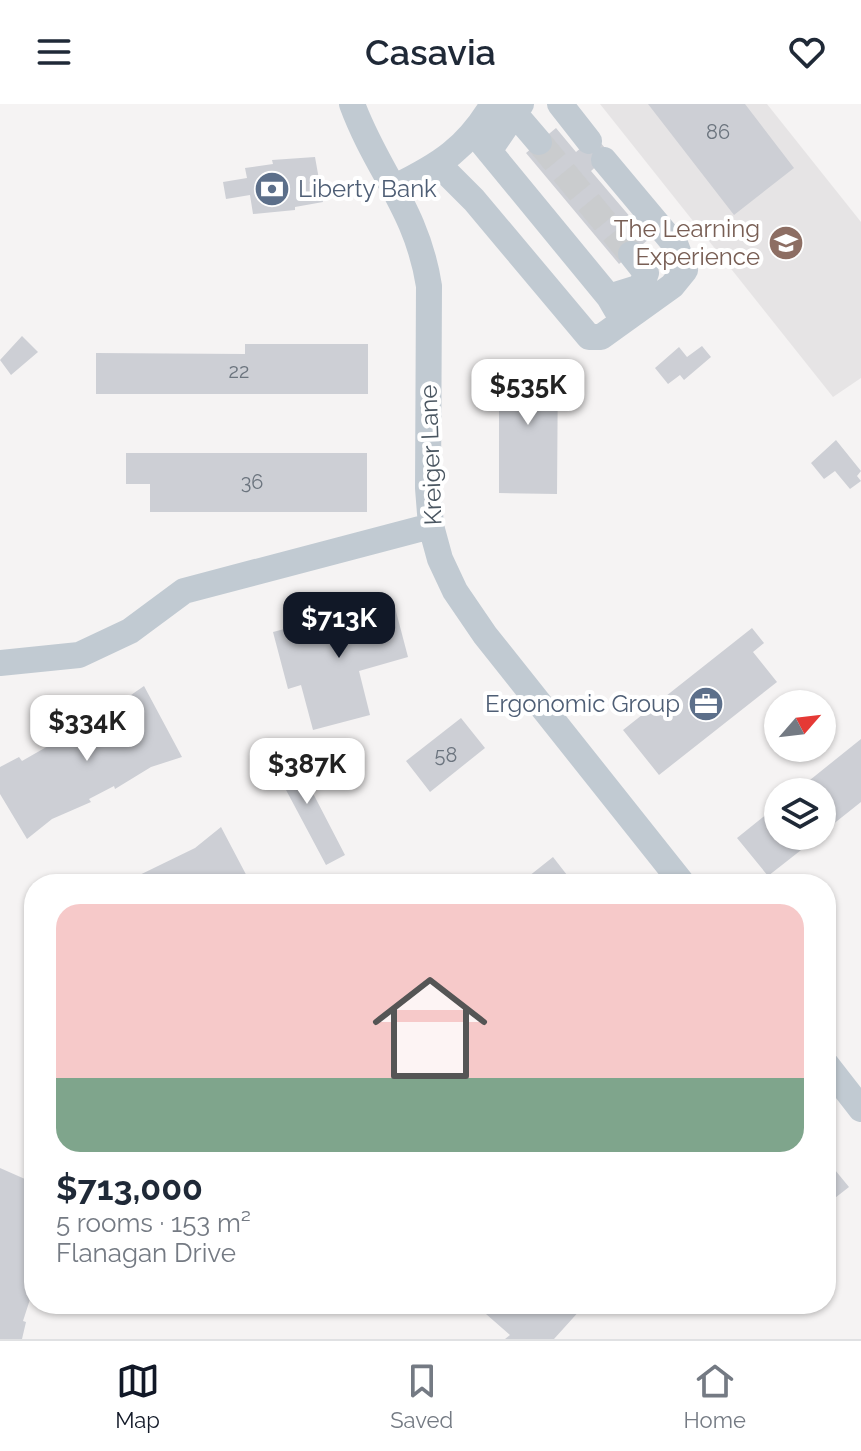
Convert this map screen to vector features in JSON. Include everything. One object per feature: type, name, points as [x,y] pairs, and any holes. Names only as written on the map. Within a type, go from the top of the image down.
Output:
[{"type":"street","name":"Kreiger Lane","points":[[352,104],[416,228],[429,286],[428,488],[431,526],[440,559],[469,613],[675,874]]},
{"type":"street","points":[[439,165],[474,200],[589,337],[601,337],[672,286],[685,270],[676,246],[560,104]]},
{"type":"street","points":[[395,187],[482,143],[510,107],[539,142]]},
{"type":"street","points":[[482,143],[609,297],[623,321]]},
{"type":"street","points":[[609,297],[641,287],[646,273],[631,254]]},
{"type":"street","points":[[0,663],[79,655],[130,631],[189,589],[431,526]]},
{"type":"street","points":[[836,1077],[861,1109]]},
{"type":"shaded area","name":"The Learning Experience","points":[[600,104],[767,104],[861,222],[861,378],[833,397]]},
{"type":"building","points":[[648,104],[745,104],[794,168],[734,215]]},
{"type":"building","points":[[556,128],[576,152],[595,136],[610,154],[591,171],[649,239],[619,264],[526,153]]},
{"type":"building","name":"Liberty Bank","points":[[315,157],[323,202],[295,207],[295,210],[253,214],[250,195],[226,199],[223,182],[247,178],[245,168],[273,164],[272,160]]},
{"type":"building","points":[[22,336],[38,352],[11,375],[0,360]]},
{"type":"building","points":[[245,344],[368,344],[368,394],[96,394],[96,353],[245,354]]},
{"type":"building","points":[[702,346],[711,357],[684,380],[680,375],[668,384],[655,368],[679,347],[687,357]]},
{"type":"building","points":[[499,360],[558,360],[557,494],[499,493]]},
{"type":"building","points":[[836,440],[861,471],[857,476],[861,481],[850,489],[835,471],[824,479],[811,463]]},
{"type":"building","points":[[126,453],[367,453],[367,512],[150,512],[150,484],[126,484]]},
{"type":"building","points":[[393,600],[408,657],[359,671],[370,715],[313,730],[301,685],[288,689],[273,632]]},
{"type":"building","points":[[752,628],[764,643],[753,652],[777,682],[659,775],[623,730]]},
{"type":"building","points":[[144,686],[182,757],[151,767],[115,789],[114,786],[89,799],[91,802],[52,819],[27,839],[0,794],[0,767],[19,757],[22,761],[104,714],[105,717],[120,709],[118,704]]},
{"type":"building","points":[[461,718],[485,748],[430,792],[406,761]]},
{"type":"building","points":[[861,739],[861,802],[836,822],[836,778],[812,778]]},
{"type":"building","points":[[289,747],[345,855],[326,865],[269,758]]},
{"type":"building","points":[[764,816],[764,850],[801,850],[766,874],[737,838]]},
{"type":"building","points":[[221,827],[246,874],[142,874],[195,848]]},
{"type":"building","points":[[553,857],[566,874],[532,874]]},
{"type":"building","points":[[0,1168],[24,1179],[23,1321],[26,1322],[22,1339],[0,1339]]},
{"type":"building","points":[[836,1171],[849,1187],[836,1197]]},
{"type":"building","points":[[486,1314],[577,1314],[554,1339],[505,1339],[510,1335]]},
{"type":"tunnel","points":[[539,142],[631,254]]},
{"type":"place","name":"Liberty Bank","points":[[272,189]]},
{"type":"place","name":"The Learning Experience","points":[[786,243]]},
{"type":"place","name":"Ergonomic Group","points":[[706,704]]}]
